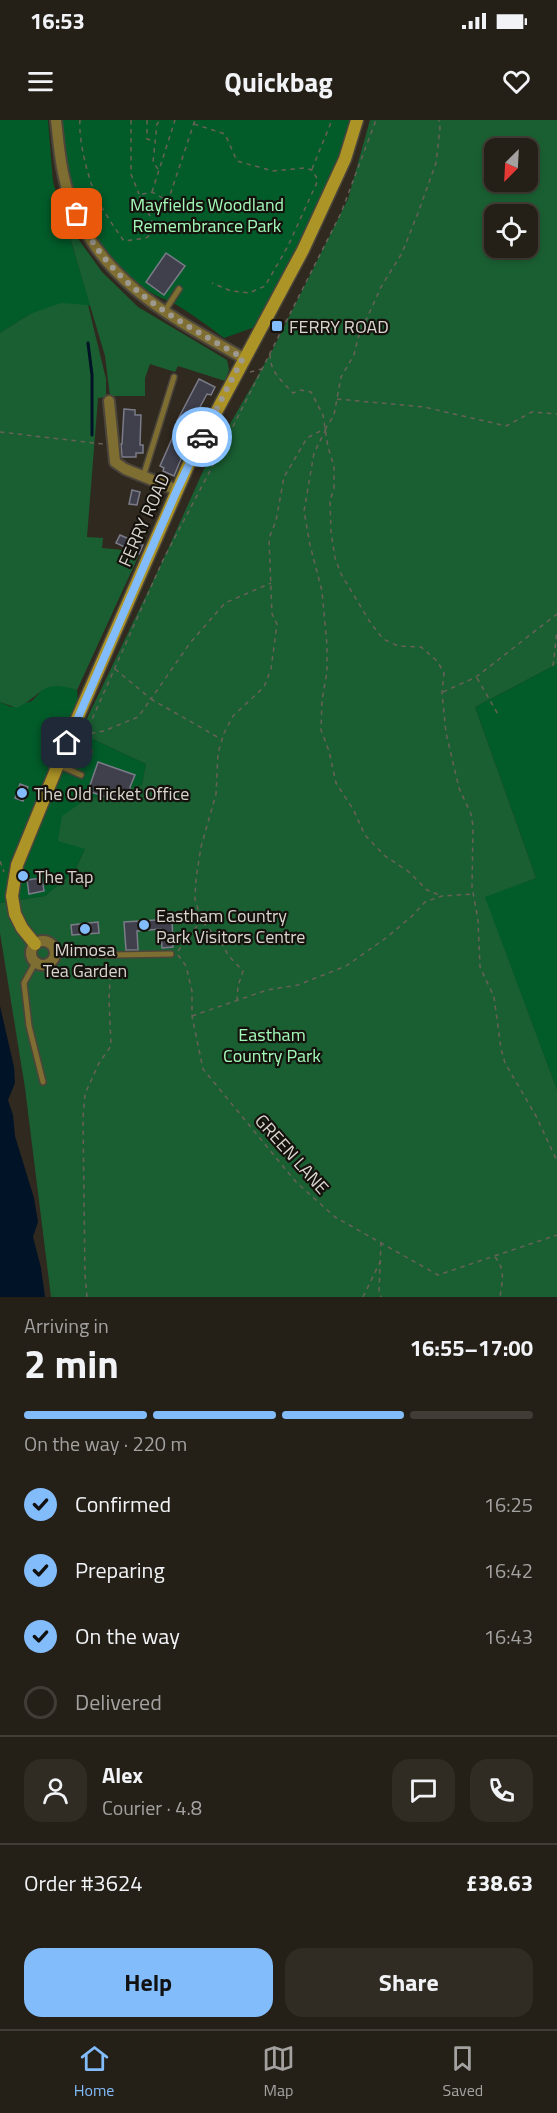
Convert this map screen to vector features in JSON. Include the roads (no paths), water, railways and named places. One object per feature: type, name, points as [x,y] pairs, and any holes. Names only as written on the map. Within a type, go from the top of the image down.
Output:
[{"type":"street","points":[[56,120],[63,174],[71,201],[83,227],[111,267],[142,297],[243,358]]},
{"type":"street","name":"FERRY ROAD","points":[[35,944],[15,914],[12,896],[17,865],[67,743],[191,459],[243,358],[303,250],[345,159],[357,120]]},
{"type":"street","points":[[109,401],[115,462],[125,470],[177,490]]},
{"type":"street","points":[[41,941],[49,942],[54,947],[55,955],[50,964],[35,963],[31,956],[35,944],[41,941]]},
{"type":"lane","points":[[164,312],[179,289]]},
{"type":"lane","points":[[143,477],[174,376]]},
{"type":"lane","points":[[67,743],[89,752]]},
{"type":"lane","points":[[58,765],[81,774]]},
{"type":"lane","points":[[55,955],[65,953],[171,954]]},
{"type":"lane","points":[[35,963],[24,983],[29,1026],[43,1082]]},
{"type":"water","points":[[0,1006],[14,1067],[15,1083],[8,1100],[13,1115],[15,1136],[34,1198],[38,1222],[33,1237],[45,1297],[0,1297]]},
{"type":"waterway","points":[[88,343],[92,375],[92,435]]},
{"type":"place","name":"FERRY ROAD","points":[[277,326]]},
{"type":"place","name":"The Old Ticket Office","points":[[22,793]]},
{"type":"place","name":"The Tap","points":[[23,876]]},
{"type":"place","name":"Eastham Country Park Visitors Centre","points":[[144,925]]},
{"type":"place","name":"Mimosa Tea Garden","points":[[85,929]]},
{"type":"park label","name":"Mayfields Woodland Remembrance Park","points":[[207,214]]},
{"type":"park label","name":"Eastham Country Park","points":[[272,1044]]}]
